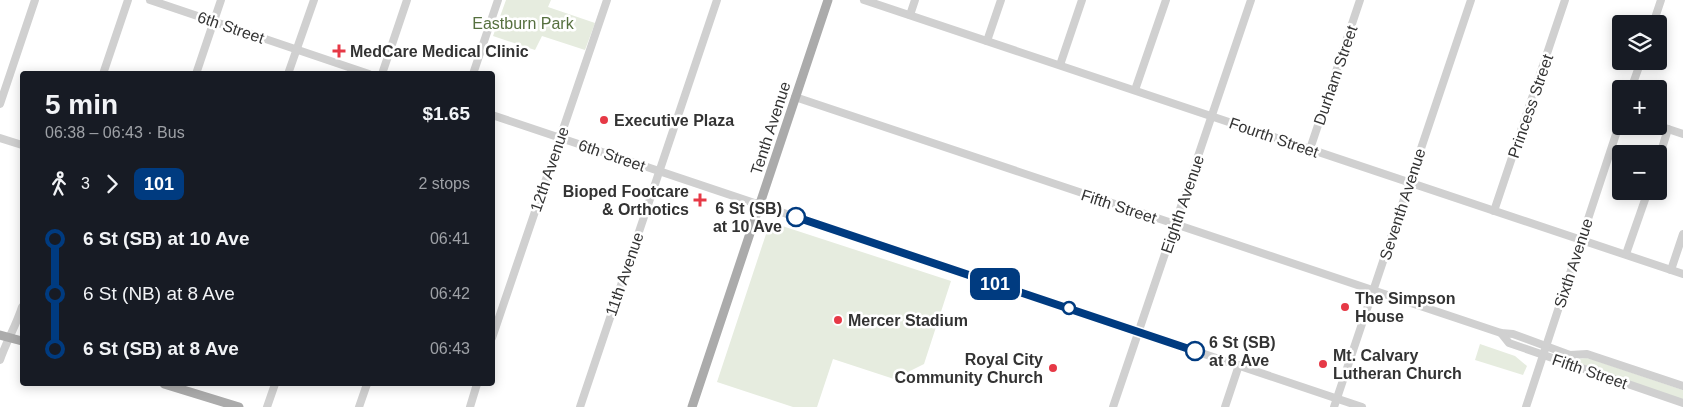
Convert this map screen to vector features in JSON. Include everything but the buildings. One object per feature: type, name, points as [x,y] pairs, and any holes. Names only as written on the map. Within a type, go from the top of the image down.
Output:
[{"type":"main road","name":"Tenth Avenue","points":[[692,407],[828,0]]},
{"type":"main road","points":[[0,335],[20,340]]},
{"type":"main road","points":[[180,386],[220,404],[238,407]]},
{"type":"street","points":[[0,104],[36,0]]},
{"type":"street","points":[[104,71],[128,0]]},
{"type":"street","name":"6th Street","points":[[150,0],[360,71]]},
{"type":"street","points":[[197,71],[221,0]]},
{"type":"street","points":[[289,71],[314,0]]},
{"type":"street","points":[[383,71],[407,0]]},
{"type":"street","points":[[474,71],[498,0]]},
{"type":"street","name":"12th Avenue","points":[[495,329],[607,0]]},
{"type":"street","name":"11th Avenue","points":[[580,407],[717,0]]},
{"type":"street","name":"Fourth Street","points":[[864,0],[1683,274]]},
{"type":"street","points":[[910,15],[915,0]]},
{"type":"street","points":[[987,41],[1001,0]]},
{"type":"street","points":[[1060,65],[1082,0]]},
{"type":"street","points":[[1135,90],[1166,0]]},
{"type":"street","name":"Eighth Avenue","points":[[1114,407],[1250,0]]},
{"type":"street","name":"Durham Street","points":[[1310,149],[1360,0]]},
{"type":"street","name":"Seventh Avenue","points":[[1334,407],[1470,0]]},
{"type":"street","name":"Princess Street","points":[[1494,211],[1565,0]]},
{"type":"street","points":[[1656,15],[1661,0]]},
{"type":"street","name":"Fifth Street","points":[[795,98],[1501,333],[1513,334],[1570,355],[1586,354],[1683,386]]},
{"type":"street","name":"6th Street","points":[[495,116],[1362,407]]},
{"type":"street","points":[[1663,145],[1668,129],[1683,134]]},
{"type":"street","name":"Sixth Avenue","points":[[1526,407],[1616,135]]},
{"type":"street","points":[[0,138],[20,144]]},
{"type":"street","points":[[1626,254],[1645,200]]},
{"type":"street","points":[[1671,270],[1683,234]]},
{"type":"street","points":[[0,360],[20,313]]},
{"type":"street","name":"Fifth Street","points":[[1501,333],[1509,343],[1543,356],[1683,402]]},
{"type":"street","points":[[1225,407],[1239,365]]},
{"type":"street","points":[[267,407],[274,386]]},
{"type":"street","points":[[359,407],[366,386]]},
{"type":"street","points":[[470,407],[476,386]]},
{"type":"green space","name":"Eastburn Park","points":[[506,0],[551,0],[548,7],[595,23],[585,50],[542,36],[535,50],[493,36]]},
{"type":"green space","name":"Mercer Stadium","points":[[770,222],[951,281],[924,364],[894,379],[833,359],[817,407],[793,407],[717,382]]},
{"type":"green space","points":[[1480,344],[1515,356],[1527,366],[1523,375],[1475,360]]},
{"type":"green space","points":[[1554,355],[1573,359],[1591,359],[1683,390],[1683,400]]},
{"type":"bus line","name":"101","points":[[796,217],[1195,351]]},
{"type":"place","name":"MedCare Medical Clinic","points":[[339,51]]},
{"type":"place","name":"Executive Plaza","points":[[604,120]]},
{"type":"place","name":"Bioped Footcare & Orthotics","points":[[700,200]]},
{"type":"place","name":"6 St (SB) at 10 Ave","points":[[796,217]]},
{"type":"place","name":"The Simpson House","points":[[1345,307]]},
{"type":"place","name":"Mercer Stadium","points":[[838,320]]},
{"type":"place","name":"6 St (SB) at 8 Ave","points":[[1195,351]]},
{"type":"place","name":"Mt. Calvary Lutheran Church","points":[[1323,364]]},
{"type":"place","name":"Royal City Community Church","points":[[1053,368]]}]
